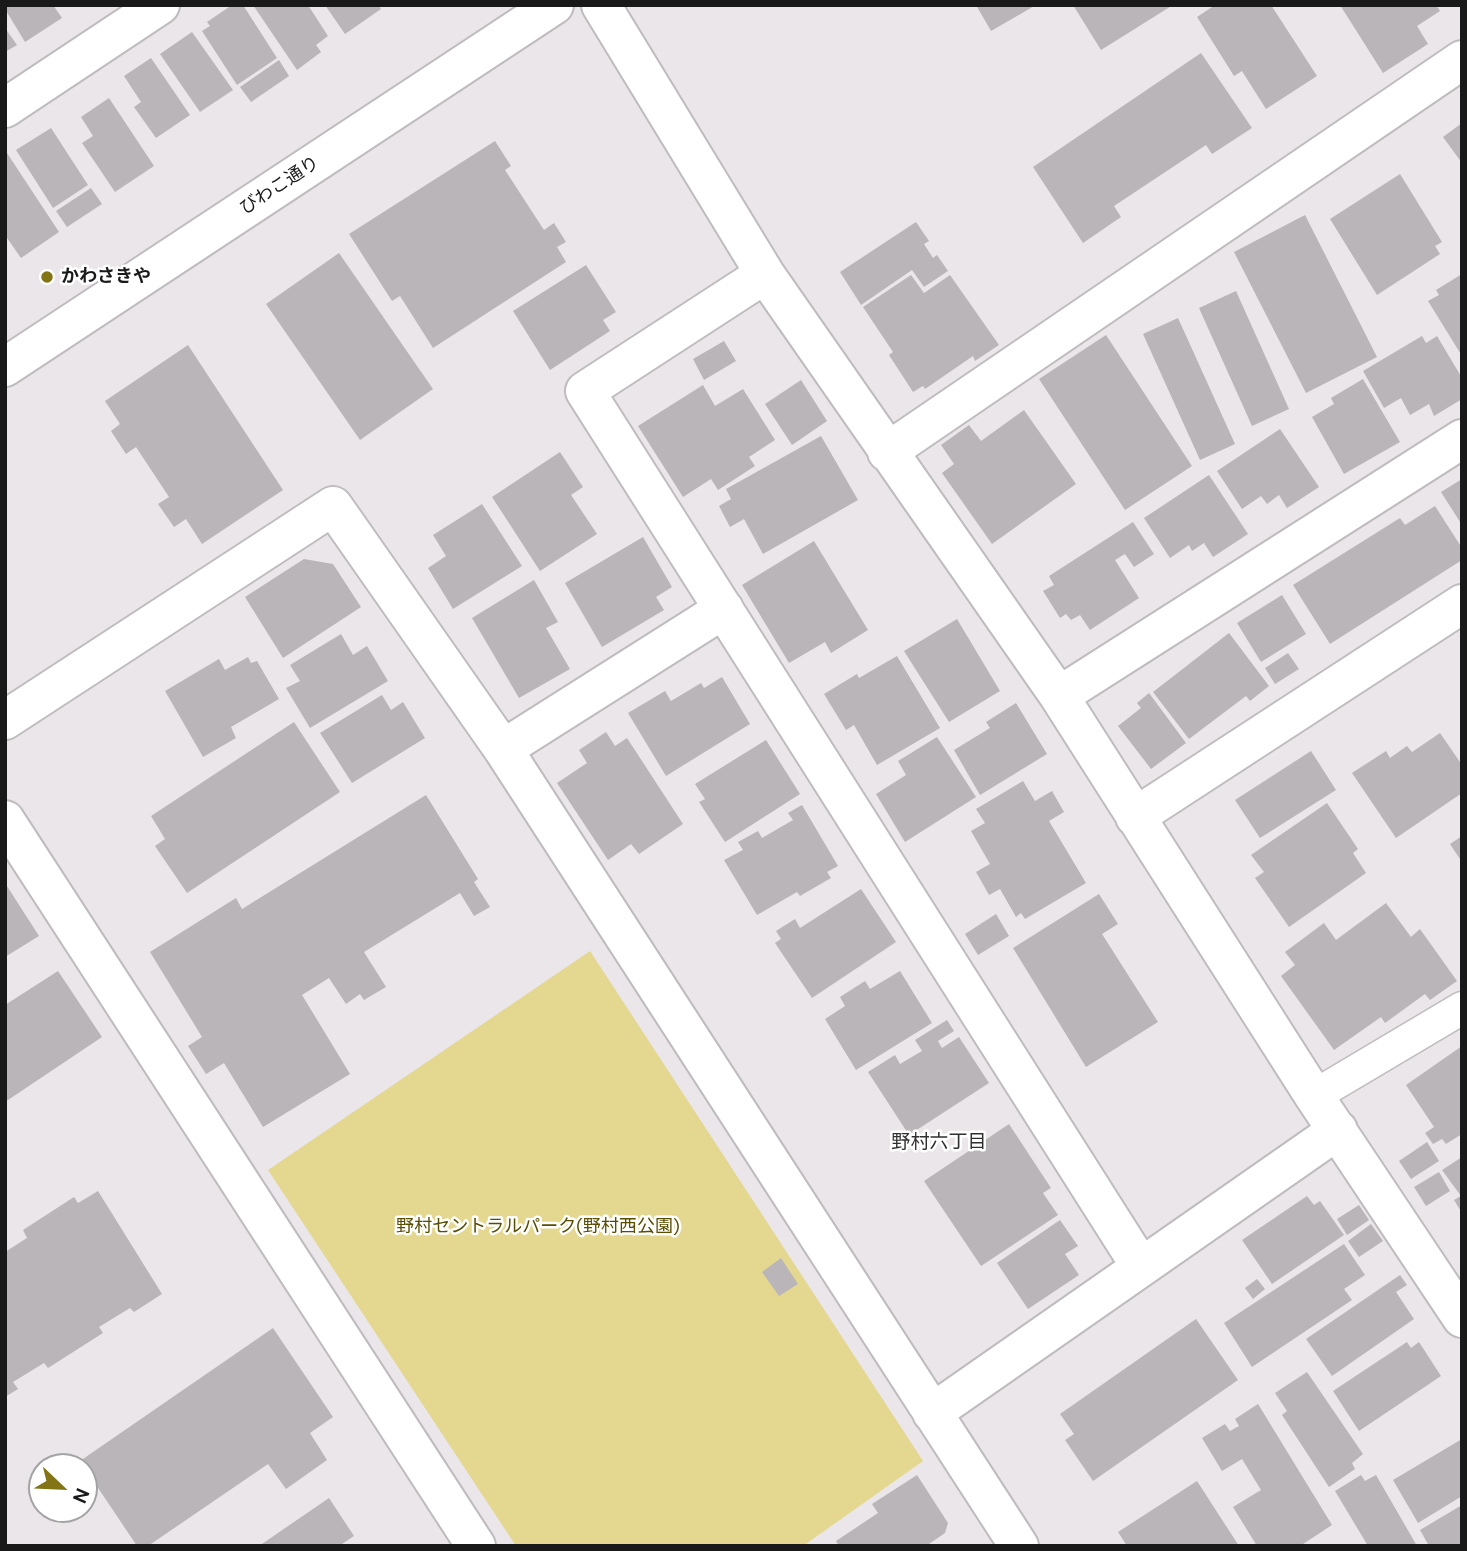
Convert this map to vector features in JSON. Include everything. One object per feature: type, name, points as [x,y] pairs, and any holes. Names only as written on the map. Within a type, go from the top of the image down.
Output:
[{"type":"street","points":[[5,108],[160,5]]},
{"type":"street","name":"びわこ通り","points":[[5,367],[554,5]]},
{"type":"street","points":[[601,5],[765,274],[1059,696],[1314,1096],[1462,1318]]},
{"type":"street","points":[[887,452],[1462,60]]},
{"type":"street","points":[[765,274],[585,391],[1141,1267]]},
{"type":"street","points":[[1059,696],[1462,439]]},
{"type":"street","points":[[5,720],[333,506],[503,749],[1019,1546]]},
{"type":"street","points":[[1135,817],[1462,604]]},
{"type":"street","points":[[503,749],[724,609]]},
{"type":"street","points":[[5,820],[476,1546]]},
{"type":"street","points":[[932,1413],[1338,1130]]},
{"type":"lane","points":[[1314,1096],[1462,1007]]},
{"type":"green space","name":"野村セントラルパーク(野村西公園)","points":[[590,951],[923,1461],[803,1546],[516,1546],[268,1170]]},
{"type":"building","points":[[5,5],[53,5],[62,18],[25,42]]},
{"type":"building","points":[[232,5],[243,5],[277,58],[237,85],[202,31],[210,26],[207,22]]},
{"type":"building","points":[[253,5],[308,5],[328,36],[316,45],[321,52],[297,70]]},
{"type":"building","points":[[325,5],[378,5],[381,9],[345,34]]},
{"type":"building","points":[[976,5],[1036,5],[991,31]]},
{"type":"building","points":[[1073,5],[1173,5],[1101,50]]},
{"type":"building","points":[[1215,5],[1271,5],[1317,76],[1266,109],[1242,71],[1234,76],[1197,17]]},
{"type":"building","points":[[1340,5],[1436,5],[1440,11],[1417,26],[1428,44],[1383,73]]},
{"type":"building","points":[[5,28],[17,45],[5,52]]},
{"type":"building","points":[[192,32],[233,90],[200,112],[160,54]]},
{"type":"building","points":[[1201,53],[1252,128],[1212,154],[1206,145],[1114,206],[1121,217],[1083,243],[1033,167]]},
{"type":"building","points":[[151,58],[190,115],[156,138],[134,107],[141,102],[124,76]]},
{"type":"building","points":[[279,60],[289,76],[251,102],[240,87]]},
{"type":"building","points":[[109,98],[154,166],[115,192],[82,143],[93,136],[81,117]]},
{"type":"building","points":[[1462,123],[1462,163],[1443,137]]},
{"type":"building","points":[[51,128],[88,185],[53,208],[16,150]]},
{"type":"building","points":[[495,141],[511,166],[505,170],[544,230],[554,223],[566,242],[557,247],[566,262],[433,348],[400,296],[392,301],[349,234]]},
{"type":"building","points":[[5,150],[59,232],[21,258],[5,235]]},
{"type":"building","points":[[1400,174],[1442,242],[1435,246],[1440,254],[1377,295],[1330,219]]},
{"type":"building","points":[[91,188],[102,204],[67,227],[56,211]]},
{"type":"building","points":[[1305,215],[1377,357],[1306,393],[1234,252]]},
{"type":"building","points":[[916,222],[929,241],[924,244],[933,258],[937,255],[948,271],[924,287],[912,270],[861,305],[840,272]]},
{"type":"building","points":[[339,253],[433,389],[360,440],[266,304]]},
{"type":"building","points":[[586,265],[616,312],[603,320],[610,331],[550,370],[513,311]]},
{"type":"building","points":[[1462,274],[1462,356],[1428,301],[1439,295],[1436,290]]},
{"type":"building","points":[[911,275],[924,293],[950,275],[999,345],[975,361],[973,356],[925,389],[923,386],[913,392],[889,355],[893,352],[863,307]]},
{"type":"building","points":[[1236,291],[1289,409],[1252,426],[1199,308]]},
{"type":"building","points":[[1178,318],[1235,444],[1200,460],[1143,334]]},
{"type":"building","points":[[1106,335],[1192,466],[1125,510],[1039,379]]},
{"type":"building","points":[[1422,336],[1426,343],[1437,336],[1462,378],[1462,399],[1434,416],[1429,404],[1410,415],[1401,398],[1384,408],[1363,371]]},
{"type":"building","points":[[724,341],[736,361],[704,380],[693,359]]},
{"type":"building","points":[[188,345],[283,490],[202,544],[186,519],[174,527],[158,504],[169,497],[136,447],[126,454],[111,431],[120,424],[105,401]]},
{"type":"building","points":[[1363,379],[1400,442],[1344,474],[1312,417],[1334,404],[1331,398]]},
{"type":"building","points":[[801,380],[827,421],[792,445],[765,404]]},
{"type":"building","points":[[703,385],[715,406],[743,389],[775,440],[749,457],[755,466],[718,490],[711,479],[683,497],[638,426]]},
{"type":"building","points":[[1024,410],[1076,484],[992,544],[942,473],[954,464],[941,445],[969,425],[981,441]]},
{"type":"building","points":[[1280,429],[1319,487],[1287,508],[1279,495],[1267,504],[1261,496],[1242,509],[1217,471]]},
{"type":"building","points":[[821,436],[858,500],[763,554],[744,519],[730,527],[719,506],[731,499],[726,489]]},
{"type":"building","points":[[560,452],[583,487],[571,495],[597,534],[540,571],[492,497]]},
{"type":"building","points":[[1209,475],[1248,534],[1213,557],[1204,543],[1192,551],[1189,545],[1170,558],[1144,518]]},
{"type":"building","points":[[1462,479],[1462,525],[1441,492]]},
{"type":"building","points":[[482,504],[522,566],[453,609],[428,568],[446,556],[433,535]]},
{"type":"building","points":[[1435,506],[1462,548],[1462,560],[1330,644],[1293,585],[1400,518],[1405,525]]},
{"type":"building","points":[[1133,522],[1154,554],[1134,567],[1125,554],[1115,560],[1139,598],[1090,630],[1080,615],[1071,620],[1066,614],[1060,618],[1043,591],[1054,585],[1049,576]]},
{"type":"building","points":[[643,537],[672,587],[656,597],[664,610],[602,647],[565,583]]},
{"type":"building","points":[[814,541],[868,630],[831,653],[825,642],[789,663],[742,585]]},
{"type":"building","points":[[304,559],[333,564],[361,607],[283,658],[245,597]]},
{"type":"building","points":[[534,580],[558,622],[546,628],[570,669],[519,698],[472,618]]},
{"type":"building","points":[[1282,595],[1306,634],[1261,662],[1237,623]]},
{"type":"building","points":[[957,619],[1000,691],[949,722],[904,651]]},
{"type":"building","points":[[1229,633],[1269,686],[1250,701],[1246,696],[1189,739],[1153,692]]},
{"type":"building","points":[[341,634],[353,655],[367,646],[388,681],[310,728],[286,688],[300,681],[290,665]]},
{"type":"building","points":[[1288,653],[1299,669],[1275,684],[1265,668]]},
{"type":"building","points":[[897,656],[940,728],[877,765],[854,725],[846,730],[824,694],[857,674],[859,678]]},
{"type":"building","points":[[248,657],[251,663],[257,661],[279,699],[231,727],[236,738],[203,757],[165,691],[219,659],[225,670]]},
{"type":"building","points":[[722,677],[750,724],[666,776],[628,713],[665,691],[671,701],[701,683],[704,688]]},
{"type":"building","points":[[1149,693],[1186,743],[1151,769],[1118,726],[1141,708],[1137,703]]},
{"type":"building","points":[[382,695],[391,710],[403,702],[425,738],[352,783],[320,733]]},
{"type":"building","points":[[1016,703],[1047,754],[980,795],[954,750],[990,728],[986,722]]},
{"type":"building","points":[[294,722],[340,792],[187,893],[155,846],[165,839],[151,816]]},
{"type":"building","points":[[606,732],[615,746],[627,738],[683,824],[639,854],[631,844],[608,860],[557,783],[587,763],[579,750]]},
{"type":"building","points":[[1440,733],[1462,765],[1462,793],[1396,838],[1352,773],[1386,751],[1390,758],[1407,746],[1412,752]]},
{"type":"building","points":[[937,737],[976,797],[905,842],[876,794],[906,775],[898,761]]},
{"type":"building","points":[[766,740],[800,794],[725,842],[699,802],[705,799],[695,784]]},
{"type":"building","points":[[1311,751],[1336,790],[1260,838],[1235,800]]},
{"type":"building","points":[[1023,781],[1035,801],[1052,791],[1064,812],[1049,821],[1086,883],[1025,919],[1021,913],[1016,917],[1000,889],[989,895],[976,872],[990,864],[971,831],[985,823],[976,809]]},
{"type":"building","points":[[426,795],[478,879],[474,882],[490,907],[474,916],[460,893],[364,952],[386,987],[364,1000],[360,994],[346,1004],[329,978],[302,995],[350,1074],[263,1127],[224,1063],[206,1074],[188,1046],[202,1037],[150,952],[236,898],[242,909]]},
{"type":"building","points":[[1327,803],[1358,849],[1353,853],[1366,873],[1289,927],[1255,878],[1264,872],[1251,855]]},
{"type":"building","points":[[802,805],[838,866],[827,872],[831,878],[800,896],[797,892],[757,915],[724,860],[743,850],[738,842],[758,831],[762,838],[793,820],[788,813]]},
{"type":"building","points":[[1462,836],[1462,862],[1450,844]]},
{"type":"building","points":[[5,883],[39,936],[5,957]]},
{"type":"building","points":[[861,889],[896,942],[812,998],[775,943],[781,939],[776,931],[795,919],[800,928]]},
{"type":"building","points":[[1099,894],[1118,924],[1102,934],[1158,1022],[1086,1067],[1013,948]]},
{"type":"building","points":[[1386,903],[1411,937],[1420,929],[1457,981],[1430,1000],[1425,994],[1385,1023],[1381,1017],[1334,1050],[1281,976],[1295,965],[1285,952],[1324,923],[1336,940]]},
{"type":"building","points":[[996,914],[1009,936],[978,955],[965,934]]},
{"type":"building","points":[[58,971],[102,1037],[5,1102],[5,1005]]},
{"type":"building","points":[[900,971],[932,1023],[856,1070],[825,1019],[845,1006],[840,997],[865,981],[870,989]]},
{"type":"building","points":[[947,1020],[954,1031],[938,1041],[942,1048],[959,1037],[989,1083],[909,1135],[868,1072],[895,1055],[900,1064],[922,1051],[915,1040]]},
{"type":"building","points":[[1462,1046],[1462,1134],[1446,1144],[1442,1139],[1433,1144],[1425,1133],[1434,1127],[1406,1085]]},
{"type":"building","points":[[1009,1124],[1051,1188],[1043,1193],[1058,1215],[981,1266],[924,1181]]},
{"type":"building","points":[[1427,1142],[1439,1161],[1411,1179],[1399,1161]]},
{"type":"building","points":[[1462,1157],[1462,1213],[1454,1200],[1461,1196],[1442,1170]]},
{"type":"building","points":[[1439,1172],[1450,1191],[1426,1206],[1414,1187]]},
{"type":"building","points":[[98,1191],[162,1294],[134,1312],[130,1308],[99,1327],[103,1333],[48,1368],[44,1363],[13,1382],[18,1389],[5,1397],[5,1252],[27,1238],[23,1230],[74,1197],[78,1203]]},
{"type":"building","points":[[1307,1196],[1314,1205],[1320,1201],[1344,1235],[1272,1284],[1242,1240]]},
{"type":"building","points":[[1359,1205],[1369,1220],[1347,1235],[1337,1219]]},
{"type":"building","points":[[1060,1220],[1078,1246],[1065,1254],[1079,1275],[1028,1309],[997,1263]]},
{"type":"building","points":[[1371,1224],[1383,1241],[1359,1257],[1348,1241]]},
{"type":"building","points":[[1344,1244],[1365,1275],[1344,1289],[1352,1300],[1252,1367],[1224,1323]]},
{"type":"building","points":[[781,1258],[798,1284],[779,1296],[762,1272]]},
{"type":"building","points":[[1400,1275],[1407,1285],[1396,1292],[1414,1319],[1332,1376],[1306,1339]]},
{"type":"building","points":[[1257,1279],[1265,1289],[1253,1299],[1245,1288]]},
{"type":"building","points":[[1196,1319],[1238,1380],[1093,1481],[1065,1440],[1074,1434],[1060,1414]]},
{"type":"building","points":[[273,1328],[333,1417],[310,1433],[327,1460],[286,1489],[268,1464],[148,1546],[137,1546],[98,1488],[98,1453],[92,1453]]},
{"type":"building","points":[[1407,1342],[1411,1348],[1419,1342],[1441,1376],[1359,1431],[1333,1391]]},
{"type":"building","points":[[1307,1372],[1363,1454],[1352,1463],[1355,1469],[1329,1487],[1282,1415],[1287,1411],[1275,1393]]},
{"type":"building","points":[[1258,1404],[1332,1525],[1300,1546],[1257,1546],[1233,1507],[1261,1490],[1242,1459],[1222,1471],[1202,1438],[1225,1424],[1230,1431],[1239,1426],[1235,1419]]},
{"type":"building","points":[[1462,1439],[1462,1496],[1418,1523],[1393,1480]]},
{"type":"building","points":[[917,1475],[948,1523],[945,1533],[926,1546],[839,1546],[836,1541],[878,1513],[872,1504]]},
{"type":"building","points":[[1361,1475],[1365,1481],[1376,1475],[1417,1546],[1368,1546],[1335,1491]]},
{"type":"building","points":[[1197,1481],[1239,1546],[1127,1546],[1118,1532]]},
{"type":"building","points":[[329,1498],[354,1536],[339,1546],[259,1546]]},
{"type":"building","points":[[1462,1505],[1462,1546],[1429,1546],[1420,1530]]},
{"type":"place","name":"かわさきや","points":[[47,277]]},
{"type":"district","name":"野村六丁目","points":[[939,1143]]}]
